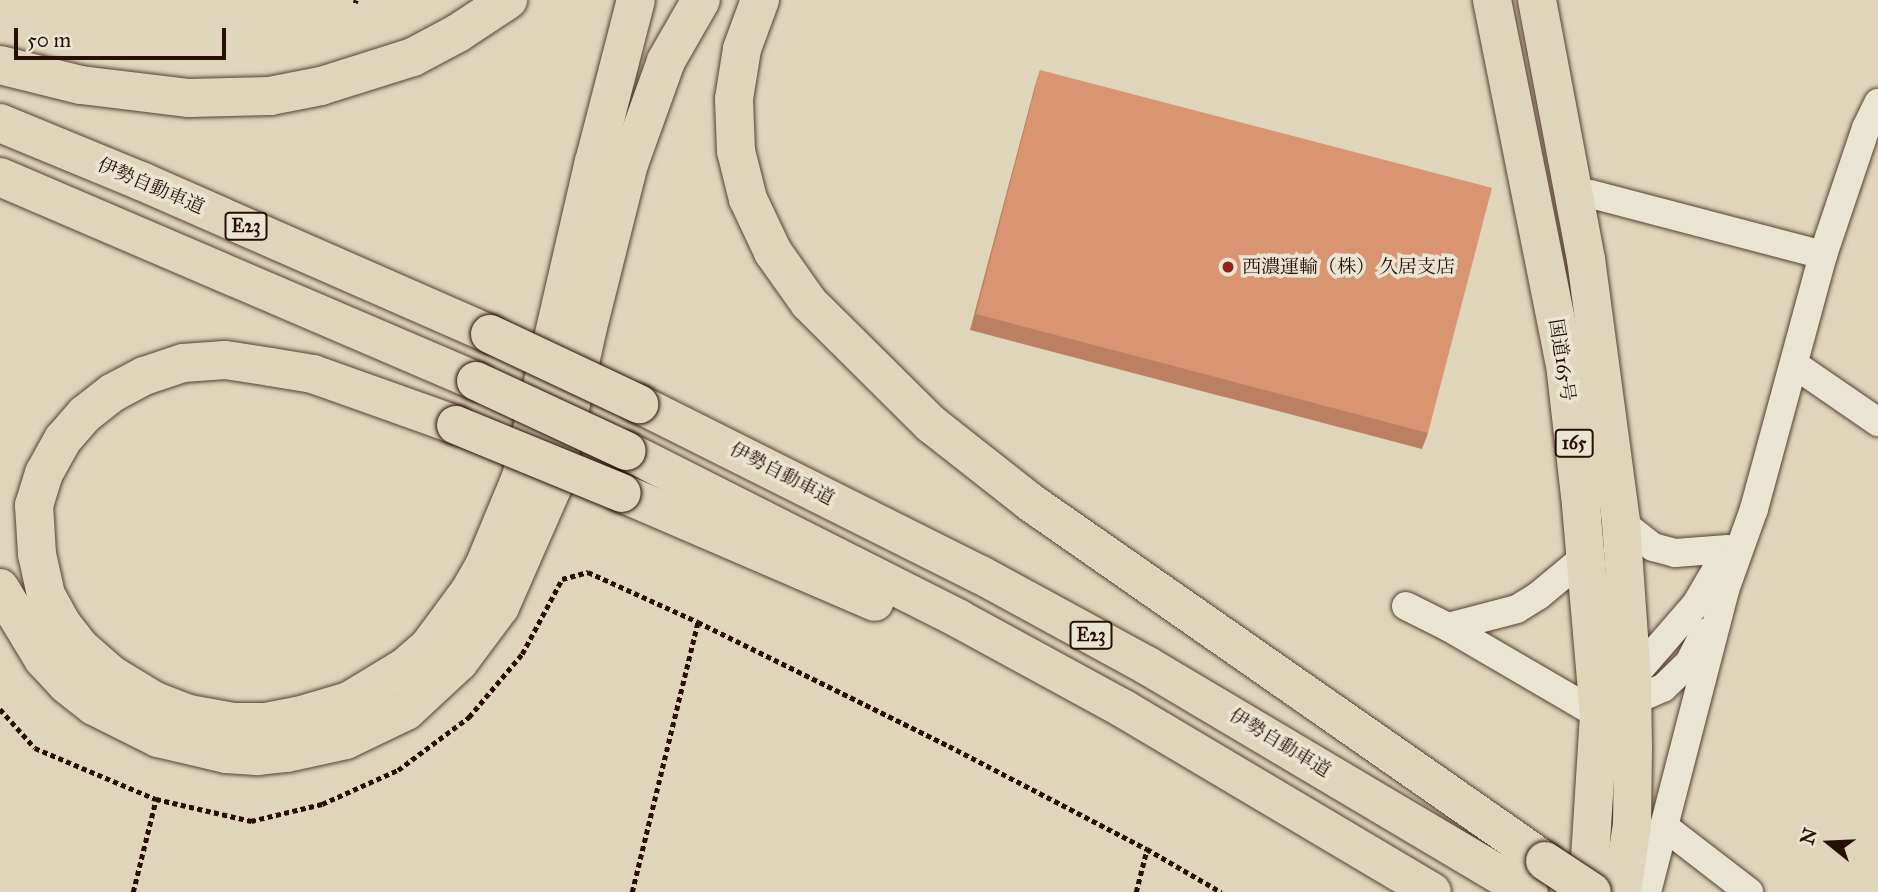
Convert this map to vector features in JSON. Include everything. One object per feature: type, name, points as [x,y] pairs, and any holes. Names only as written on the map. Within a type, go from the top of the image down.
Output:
[{"type":"highway","points":[[0,65],[81,85],[176,97],[270,96],[321,86],[413,57],[458,33],[508,0]]},
{"type":"highway","points":[[636,0],[594,162],[521,477],[484,566],[469,592],[429,646],[405,667],[349,701],[266,722],[233,722],[189,714],[155,701],[112,675],[81,648],[62,624],[46,595],[37,554],[34,505],[44,473],[63,439],[85,414],[112,393],[144,376],[183,363],[225,360],[313,374],[456,425],[622,493],[1124,709]]},
{"type":"highway","points":[[0,588],[43,659],[66,684],[94,706],[148,733],[191,747],[257,756],[317,748],[377,727],[423,697],[459,662],[500,607],[553,486],[587,331],[629,164],[666,61],[701,0]]},
{"type":"highway","points":[[760,0],[742,49],[734,99],[736,151],[748,199],[773,252],[809,303],[930,424],[1030,502],[1537,876],[1592,892]]},
{"type":"highway","name":"国道165号","points":[[1492,0],[1565,363],[1585,557],[1621,698],[1584,892]]},
{"type":"highway","name":"国道165号","points":[[1537,0],[1587,259],[1621,522],[1621,698],[1632,824],[1622,892]]},
{"type":"highway","name":"伊勢自動車道","points":[[0,123],[141,181],[490,334],[639,404],[919,543],[1537,876]]},
{"type":"highway","name":"E23","points":[[0,177],[475,381],[626,451],[947,612],[1124,709],[1432,892]]},
{"type":"street","points":[[1647,892],[1725,590],[1754,509],[1823,255],[1866,128],[1878,103]]},
{"type":"street","points":[[1591,194],[1823,255]]},
{"type":"street","points":[[1795,365],[1878,422]]},
{"type":"street","points":[[1621,698],[1696,604],[1728,549],[1795,365]]},
{"type":"street","points":[[1621,522],[1653,547],[1675,553],[1728,549]]},
{"type":"street","points":[[1448,627],[1517,610],[1585,557]]},
{"type":"street","points":[[1406,606],[1448,627],[1621,698],[1663,688],[1689,663],[1725,590]]},
{"type":"street","points":[[1665,828],[1749,892]]},
{"type":"path","points":[[632,892],[698,622],[949,746],[1147,849],[1221,892]]},
{"type":"path","points":[[0,709],[35,748],[156,799],[133,892]]},
{"type":"path","points":[[1136,892],[1147,849]]},
{"type":"building","name":"西濃運輸（株） 久居支店","points":[[1040,70],[1492,188],[1428,433],[976,314]]},
{"type":"place","name":"西濃運輸（株） 久居支店","points":[[1228,267]]}]
